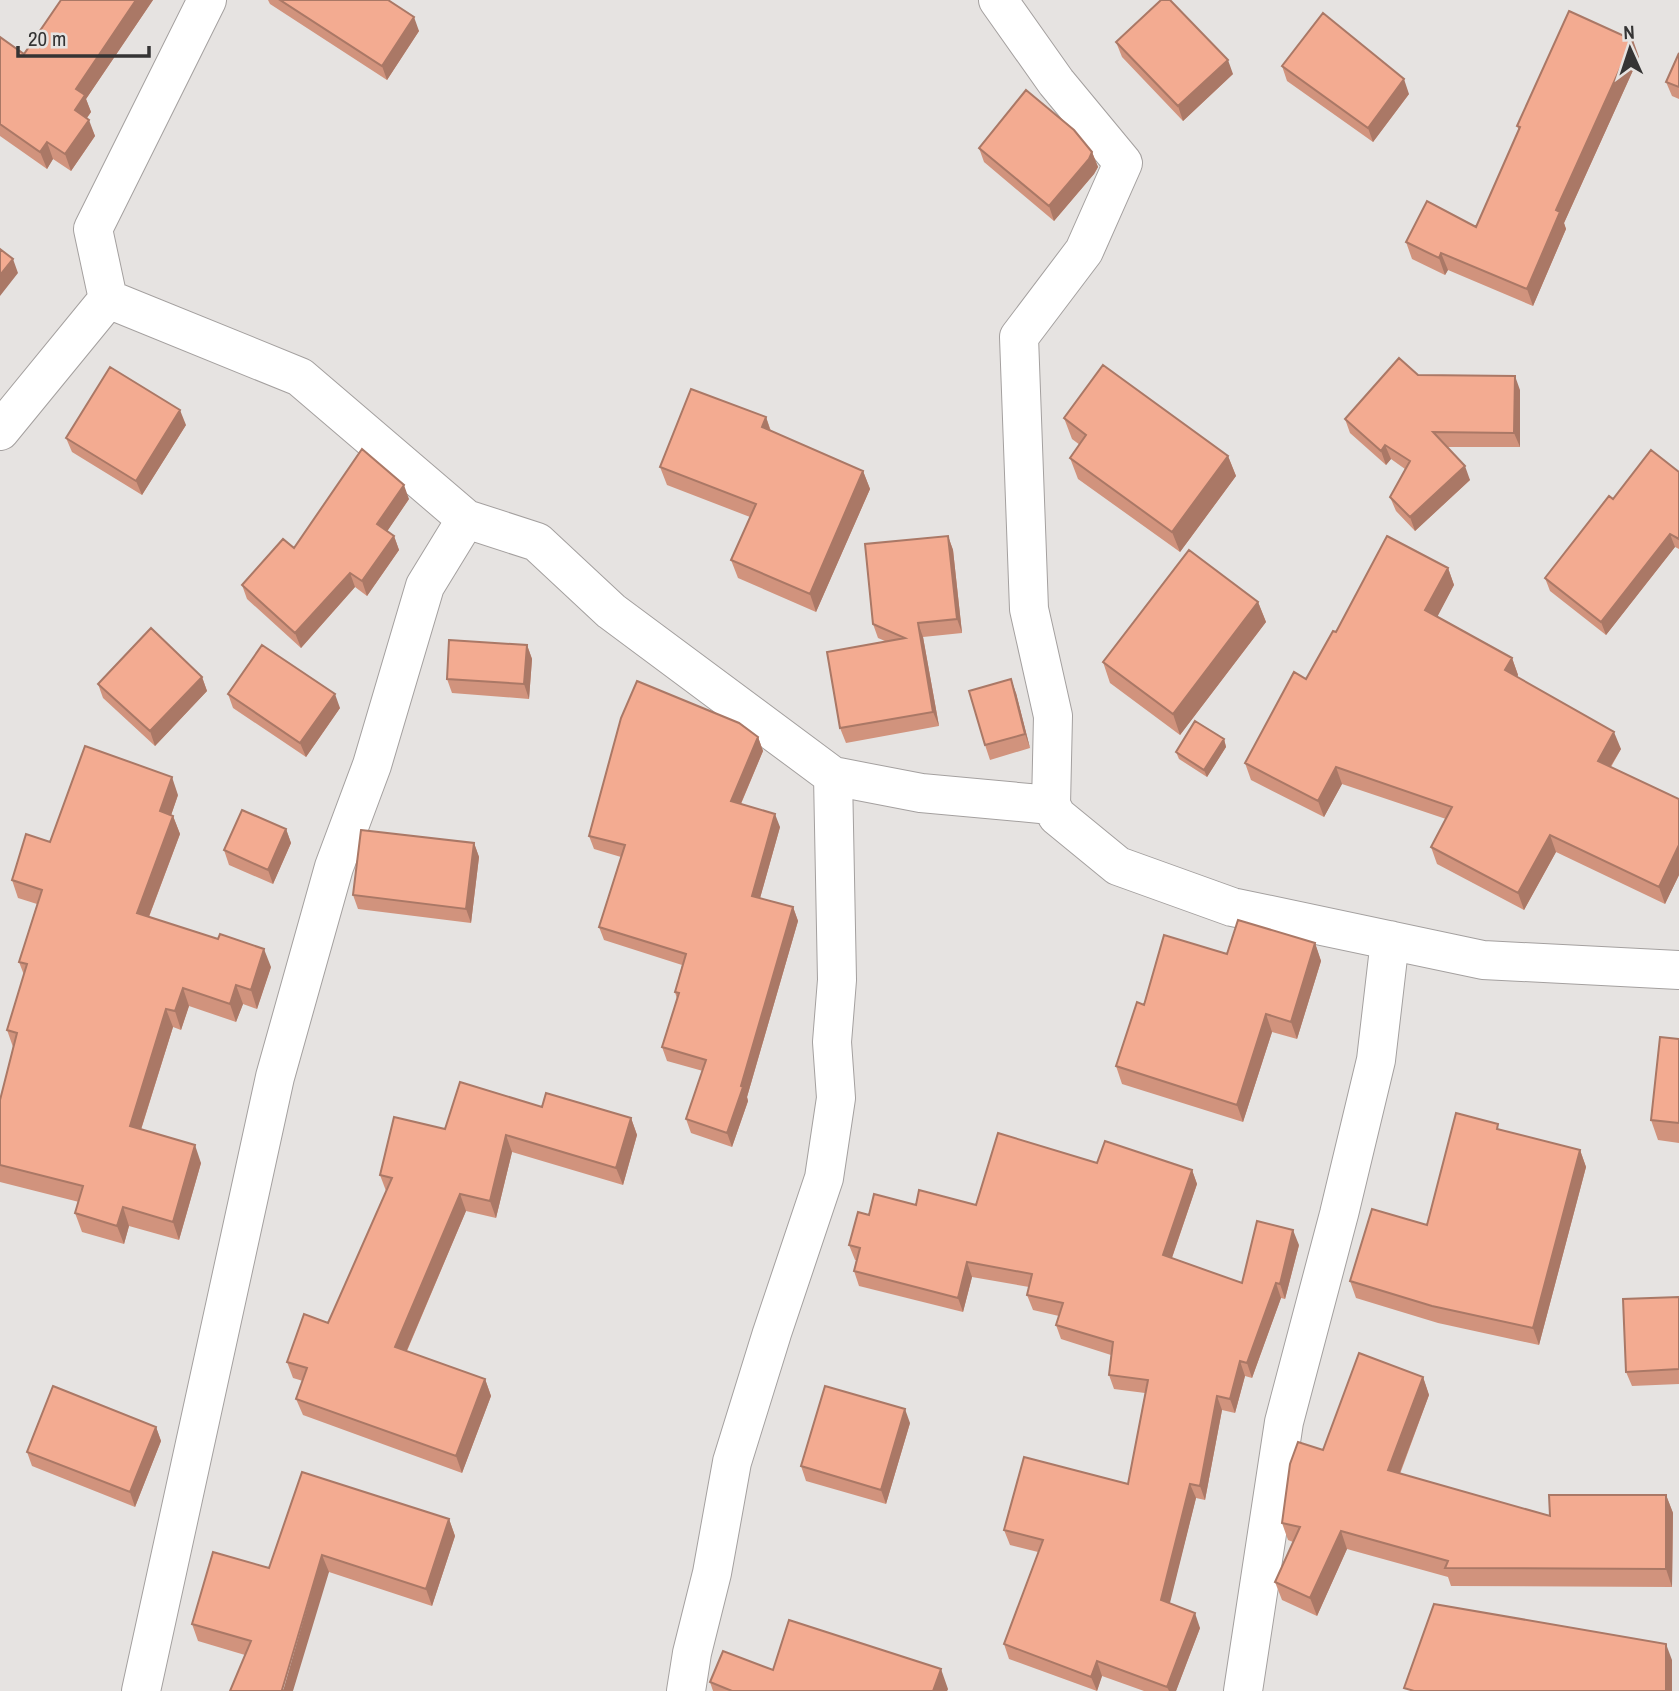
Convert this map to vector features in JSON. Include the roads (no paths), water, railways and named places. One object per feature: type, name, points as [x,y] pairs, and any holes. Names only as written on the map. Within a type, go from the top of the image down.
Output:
[{"type":"street","points":[[108,299],[93,229],[207,0]]},
{"type":"street","points":[[998,0],[1056,82],[1123,163],[1084,251],[1019,337],[1029,609],[1053,716],[1051,805],[1057,816],[1118,866],[1232,907],[1483,960],[1679,970]]},
{"type":"street","points":[[0,431],[108,299]]},
{"type":"street","points":[[108,299],[300,377],[466,519],[537,542],[611,611],[833,776],[921,793],[1051,805]]},
{"type":"street","points":[[141,1691],[275,1077],[334,867],[372,765],[425,586],[466,519]]},
{"type":"street","points":[[686,1691],[692,1653],[712,1573],[732,1462],[824,1178],[836,1098],[832,1042],[837,980],[833,776]]},
{"type":"street","points":[[1243,1691],[1284,1422],[1376,1060],[1390,940]]}]
